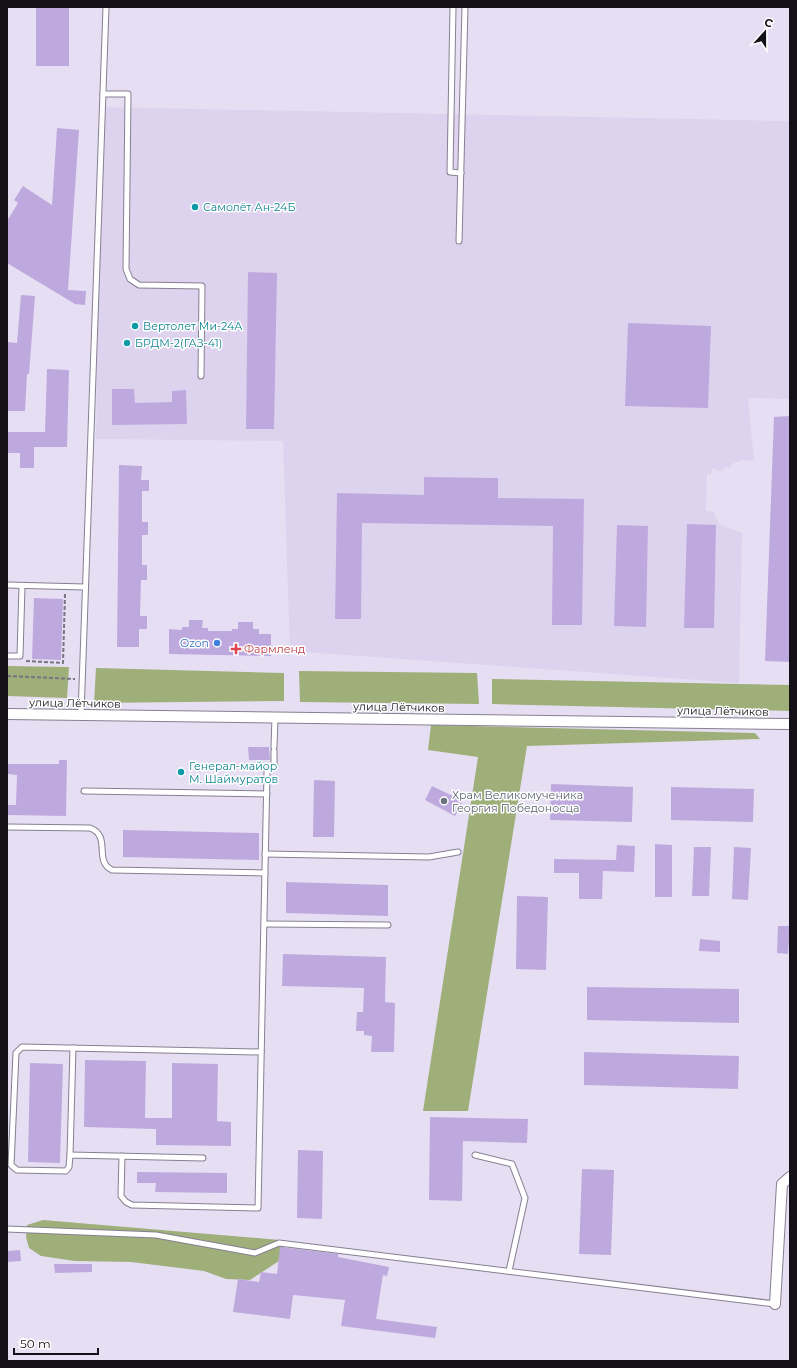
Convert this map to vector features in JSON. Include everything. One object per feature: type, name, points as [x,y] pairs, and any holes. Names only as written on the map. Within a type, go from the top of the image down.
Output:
[{"type":"street","name":"улица Лётчиков","points":[[7,714],[790,724]]},
{"type":"street","points":[[775,1304],[782,1184],[790,1177]]},
{"type":"lane","points":[[80,715],[106,7]]},
{"type":"lane","points":[[453,7],[450,172],[461,173]]},
{"type":"lane","points":[[459,241],[465,7]]},
{"type":"lane","points":[[103,94],[128,94],[126,269],[130,279],[139,285],[202,286],[201,376]]},
{"type":"lane","points":[[7,585],[85,587]]},
{"type":"lane","points":[[7,656],[20,656],[22,586]]},
{"type":"lane","points":[[122,1156],[121,1196],[126,1202],[132,1205],[258,1208],[267,772],[274,766],[275,717]]},
{"type":"lane","points":[[84,792],[267,794]]},
{"type":"lane","points":[[7,826],[90,828],[97,830],[101,836],[104,863],[112,870],[265,873]]},
{"type":"lane","points":[[265,854],[429,857],[458,852]]},
{"type":"lane","points":[[264,924],[388,925]]},
{"type":"lane","points":[[73,1048],[69,1168],[66,1171],[17,1170],[11,1165],[16,1053],[18,1049],[22,1047],[73,1048],[261,1052]]},
{"type":"lane","points":[[70,1155],[204,1158]]},
{"type":"lane","points":[[475,1155],[512,1164],[525,1198],[509,1271]]},
{"type":"lane","points":[[7,1229],[156,1235],[255,1253],[279,1243],[775,1304]]},
{"type":"path","points":[[20,656],[26,656],[26,662],[63,663],[65,594],[58,594]]},
{"type":"path","points":[[7,676],[82,679]]},
{"type":"shaded area","points":[[101,107],[790,121],[790,399],[748,398],[754,461],[742,460],[732,464],[730,468],[726,467],[720,471],[712,468],[711,474],[707,474],[706,511],[714,512],[718,522],[723,526],[742,533],[739,683],[290,651],[283,441],[96,439]]},
{"type":"green space","points":[[7,666],[69,667],[67,698],[7,696]]},
{"type":"green space","points":[[96,668],[284,673],[284,701],[94,703]]},
{"type":"green space","points":[[299,671],[477,673],[479,704],[300,702]]},
{"type":"green space","points":[[492,679],[790,685],[790,711],[492,704]]},
{"type":"green space","points":[[431,725],[755,733],[760,739],[527,746],[468,1111],[423,1111],[478,757],[428,750]]},
{"type":"green space","points":[[43,1220],[280,1240],[284,1246],[285,1257],[250,1280],[226,1279],[204,1271],[131,1262],[75,1261],[41,1256],[29,1248],[26,1237],[27,1225]]},
{"type":"building","points":[[36,7],[69,7],[69,66],[36,66]]},
{"type":"building","points":[[57,128],[79,130],[68,290],[86,291],[85,305],[75,304],[7,263],[7,221],[18,203],[14,200],[23,186],[52,205]]},
{"type":"building","points":[[248,272],[277,273],[274,429],[246,429]]},
{"type":"building","points":[[21,295],[35,296],[29,374],[27,374],[25,411],[7,411],[7,342],[17,343]]},
{"type":"building","points":[[628,323],[711,326],[708,408],[625,406]]},
{"type":"building","points":[[47,369],[69,370],[67,447],[34,447],[34,468],[20,468],[20,453],[7,453],[7,432],[45,432]]},
{"type":"building","points":[[112,389],[134,389],[135,403],[172,402],[172,391],[186,390],[187,424],[112,425]]},
{"type":"building","points":[[790,416],[790,662],[765,661],[774,417]]},
{"type":"building","points":[[119,465],[142,466],[141,480],[149,480],[149,491],[142,491],[142,522],[148,522],[148,535],[142,535],[142,565],[147,565],[147,580],[141,580],[140,616],[147,616],[147,629],[139,629],[139,647],[117,647]]},
{"type":"building","points":[[424,477],[498,478],[498,498],[584,499],[582,625],[552,625],[553,526],[362,523],[361,619],[335,619],[337,493],[424,495]]},
{"type":"building","points":[[687,524],[716,525],[714,628],[684,628]]},
{"type":"building","points":[[617,525],[648,526],[646,627],[614,626]]},
{"type":"building","points":[[34,598],[63,599],[61,660],[32,659]]},
{"type":"building","points":[[189,620],[203,620],[202,628],[208,628],[208,631],[232,631],[232,629],[238,629],[238,622],[253,622],[253,629],[259,629],[259,634],[271,634],[271,656],[169,654],[169,629],[182,630],[182,627],[189,627]]},
{"type":"building","points":[[248,747],[269,747],[270,760],[249,760]]},
{"type":"building","points":[[59,760],[67,760],[66,816],[7,815],[7,805],[16,805],[17,775],[8,774],[8,764],[59,764]]},
{"type":"building","points":[[314,780],[335,781],[334,837],[313,837]]},
{"type":"building","points":[[551,784],[633,787],[632,822],[550,820]]},
{"type":"building","name":"Храм Великомученика Георгия Победоносца","points":[[432,786],[463,801],[455,816],[425,800]]},
{"type":"building","points":[[671,787],[754,789],[753,822],[671,820]]},
{"type":"building","points":[[123,830],[259,833],[259,860],[123,857]]},
{"type":"building","points":[[655,844],[672,845],[672,897],[655,897]]},
{"type":"building","points":[[617,845],[635,846],[634,872],[603,871],[602,899],[579,899],[579,873],[554,873],[554,859],[616,860]]},
{"type":"building","points":[[694,847],[711,847],[709,896],[692,896]]},
{"type":"building","points":[[734,847],[751,848],[748,900],[732,899]]},
{"type":"building","points":[[286,882],[388,885],[388,916],[286,913]]},
{"type":"building","points":[[517,896],[548,897],[546,970],[516,969]]},
{"type":"building","points":[[778,926],[790,926],[788,954],[777,953]]},
{"type":"building","points":[[700,939],[720,941],[720,952],[699,951]]},
{"type":"building","points":[[283,954],[386,957],[385,1002],[395,1003],[394,1052],[371,1052],[372,1036],[364,1035],[364,1031],[356,1031],[357,1012],[363,1012],[364,988],[282,986]]},
{"type":"building","points":[[587,987],[739,989],[739,1023],[587,1020]]},
{"type":"building","points":[[584,1052],[739,1056],[738,1089],[584,1085]]},
{"type":"building","points":[[85,1060],[146,1061],[145,1118],[172,1118],[172,1063],[218,1064],[217,1121],[231,1122],[231,1146],[156,1145],[156,1129],[84,1127]]},
{"type":"building","points":[[30,1063],[63,1064],[60,1163],[28,1162]]},
{"type":"building","points":[[430,1117],[528,1119],[527,1143],[463,1141],[462,1201],[429,1200]]},
{"type":"building","points":[[298,1150],[323,1151],[322,1219],[297,1218]]},
{"type":"building","points":[[582,1169],[614,1170],[611,1255],[579,1254]]},
{"type":"building","points":[[137,1172],[227,1173],[227,1193],[155,1192],[156,1183],[137,1183]]},
{"type":"building","points":[[280,1247],[338,1254],[338,1257],[389,1267],[387,1276],[383,1275],[376,1319],[437,1327],[435,1338],[341,1326],[345,1300],[293,1295],[290,1319],[233,1312],[238,1279],[259,1282],[261,1272],[277,1274]]},
{"type":"building","points":[[20,1250],[21,1261],[7,1262],[7,1251]]},
{"type":"building","points":[[54,1264],[92,1264],[92,1272],[55,1273]]},
{"type":"place","name":"Самолёт Ан-24Б","points":[[195,207]]},
{"type":"place","name":"Вертолет Ми-24А","points":[[135,326]]},
{"type":"place","name":"БРДМ-2(ГАЗ-41)","points":[[127,343]]},
{"type":"place","name":"Ozon","points":[[217,643]]},
{"type":"place","name":"Фармленд","points":[[236,649]]},
{"type":"place","name":"Генерал-майор М. Шаймуратов","points":[[181,772]]},
{"type":"place","name":"Храм Великомученика Георгия Победоносца","points":[[444,801]]}]
